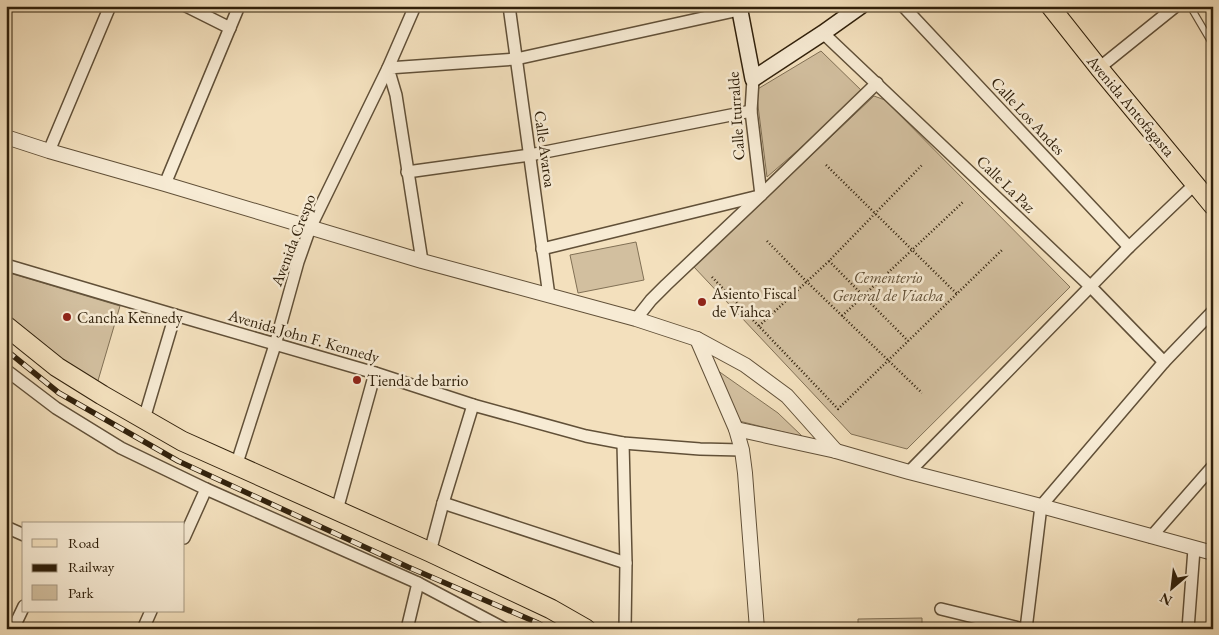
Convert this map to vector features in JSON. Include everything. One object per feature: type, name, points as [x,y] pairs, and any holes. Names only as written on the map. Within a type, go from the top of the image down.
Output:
[{"type":"highway","points":[[6,326],[57,366],[182,441],[430,552],[551,609],[586,629]]},
{"type":"main road","points":[[754,79],[861,6]]},
{"type":"main road","name":"Avenida Antofagasta","points":[[1050,6],[1213,206]]},
{"type":"main road","name":"Calle Iturralde","points":[[739,8],[754,79]]},
{"type":"street","points":[[49,151],[110,6]]},
{"type":"street","points":[[186,6],[230,28]]},
{"type":"street","points":[[165,184],[239,6]]},
{"type":"street","name":"Avenida Crespo","points":[[236,466],[310,228],[388,68],[415,6]]},
{"type":"street","name":"Calle Avaroa","points":[[509,6],[549,296]]},
{"type":"street","name":"Calle Los Andes","points":[[903,6],[1129,247]]},
{"type":"street","points":[[1099,68],[1176,6]]},
{"type":"street","points":[[422,261],[396,95],[388,68],[516,59],[739,8]]},
{"type":"street","name":"Calle La Paz","points":[[823,33],[1091,287],[1164,362]]},
{"type":"street","name":"Calle Iturralde","points":[[754,79],[751,111],[761,195]]},
{"type":"street","points":[[636,319],[666,285],[877,83]]},
{"type":"street","points":[[407,172],[530,155],[751,111]]},
{"type":"street","points":[[6,136],[49,151],[422,261],[636,319],[697,338],[745,365],[786,396],[836,451]]},
{"type":"street","points":[[909,472],[1129,247],[1195,184]]},
{"type":"street","points":[[542,249],[761,195]]},
{"type":"street","name":"Avenida John F. Kennedy","points":[[6,265],[375,373],[473,405],[586,436],[623,443],[742,450]]},
{"type":"street","points":[[941,609],[1025,629],[1041,506],[1164,362],[1213,311]]},
{"type":"street","points":[[144,419],[175,315]]},
{"type":"street","points":[[697,338],[736,429],[742,450],[757,629]]},
{"type":"street","points":[[6,370],[56,408],[121,448],[206,489],[418,584],[505,629]]},
{"type":"street","points":[[337,510],[375,373]]},
{"type":"street","points":[[430,552],[473,405]]},
{"type":"street","points":[[736,429],[836,451],[1213,553]]},
{"type":"street","points":[[623,443],[626,563],[625,629]]},
{"type":"street","points":[[1152,537],[1213,466]]},
{"type":"street","points":[[185,536],[206,489]]},
{"type":"street","points":[[443,503],[626,563]]},
{"type":"street","points":[[6,527],[22,534]]},
{"type":"street","points":[[1188,629],[1194,548]]},
{"type":"street","points":[[407,629],[418,584]]},
{"type":"street","points":[[13,629],[22,610]]},
{"type":"street","points":[[143,629],[151,612]]},
{"type":"lane","points":[[1190,6],[1213,45]]},
{"type":"path","points":[[758,326],[828,261],[923,164]]},
{"type":"path","points":[[826,165],[957,294]]},
{"type":"path","points":[[842,316],[963,202]]},
{"type":"path","points":[[767,241],[922,394]]},
{"type":"path","points":[[712,277],[838,410],[1002,250]]},
{"type":"path","points":[[828,261],[908,341]]},
{"type":"green space","points":[[821,51],[864,93],[767,177],[756,90]]},
{"type":"green space","name":"Cementerio General de Viacha","points":[[874,96],[885,100],[1070,287],[907,449],[851,434],[694,267]]},
{"type":"green space","points":[[636,242],[644,280],[578,293],[570,255]]},
{"type":"green space","points":[[6,272],[120,306],[97,384],[39,344],[6,315]]},
{"type":"green space","points":[[714,368],[778,413],[803,437],[735,420]]},
{"type":"green space","points":[[922,618],[922,629],[858,629],[858,619]]},
{"type":"railway","points":[[6,350],[59,393],[178,461],[548,629]]},
{"type":"place","name":"Asiento Fiscal de Viahca","points":[[702,302]]},
{"type":"place","name":"Cancha Kennedy","points":[[67,317]]},
{"type":"place","name":"Tienda de barrio","points":[[357,380]]}]
